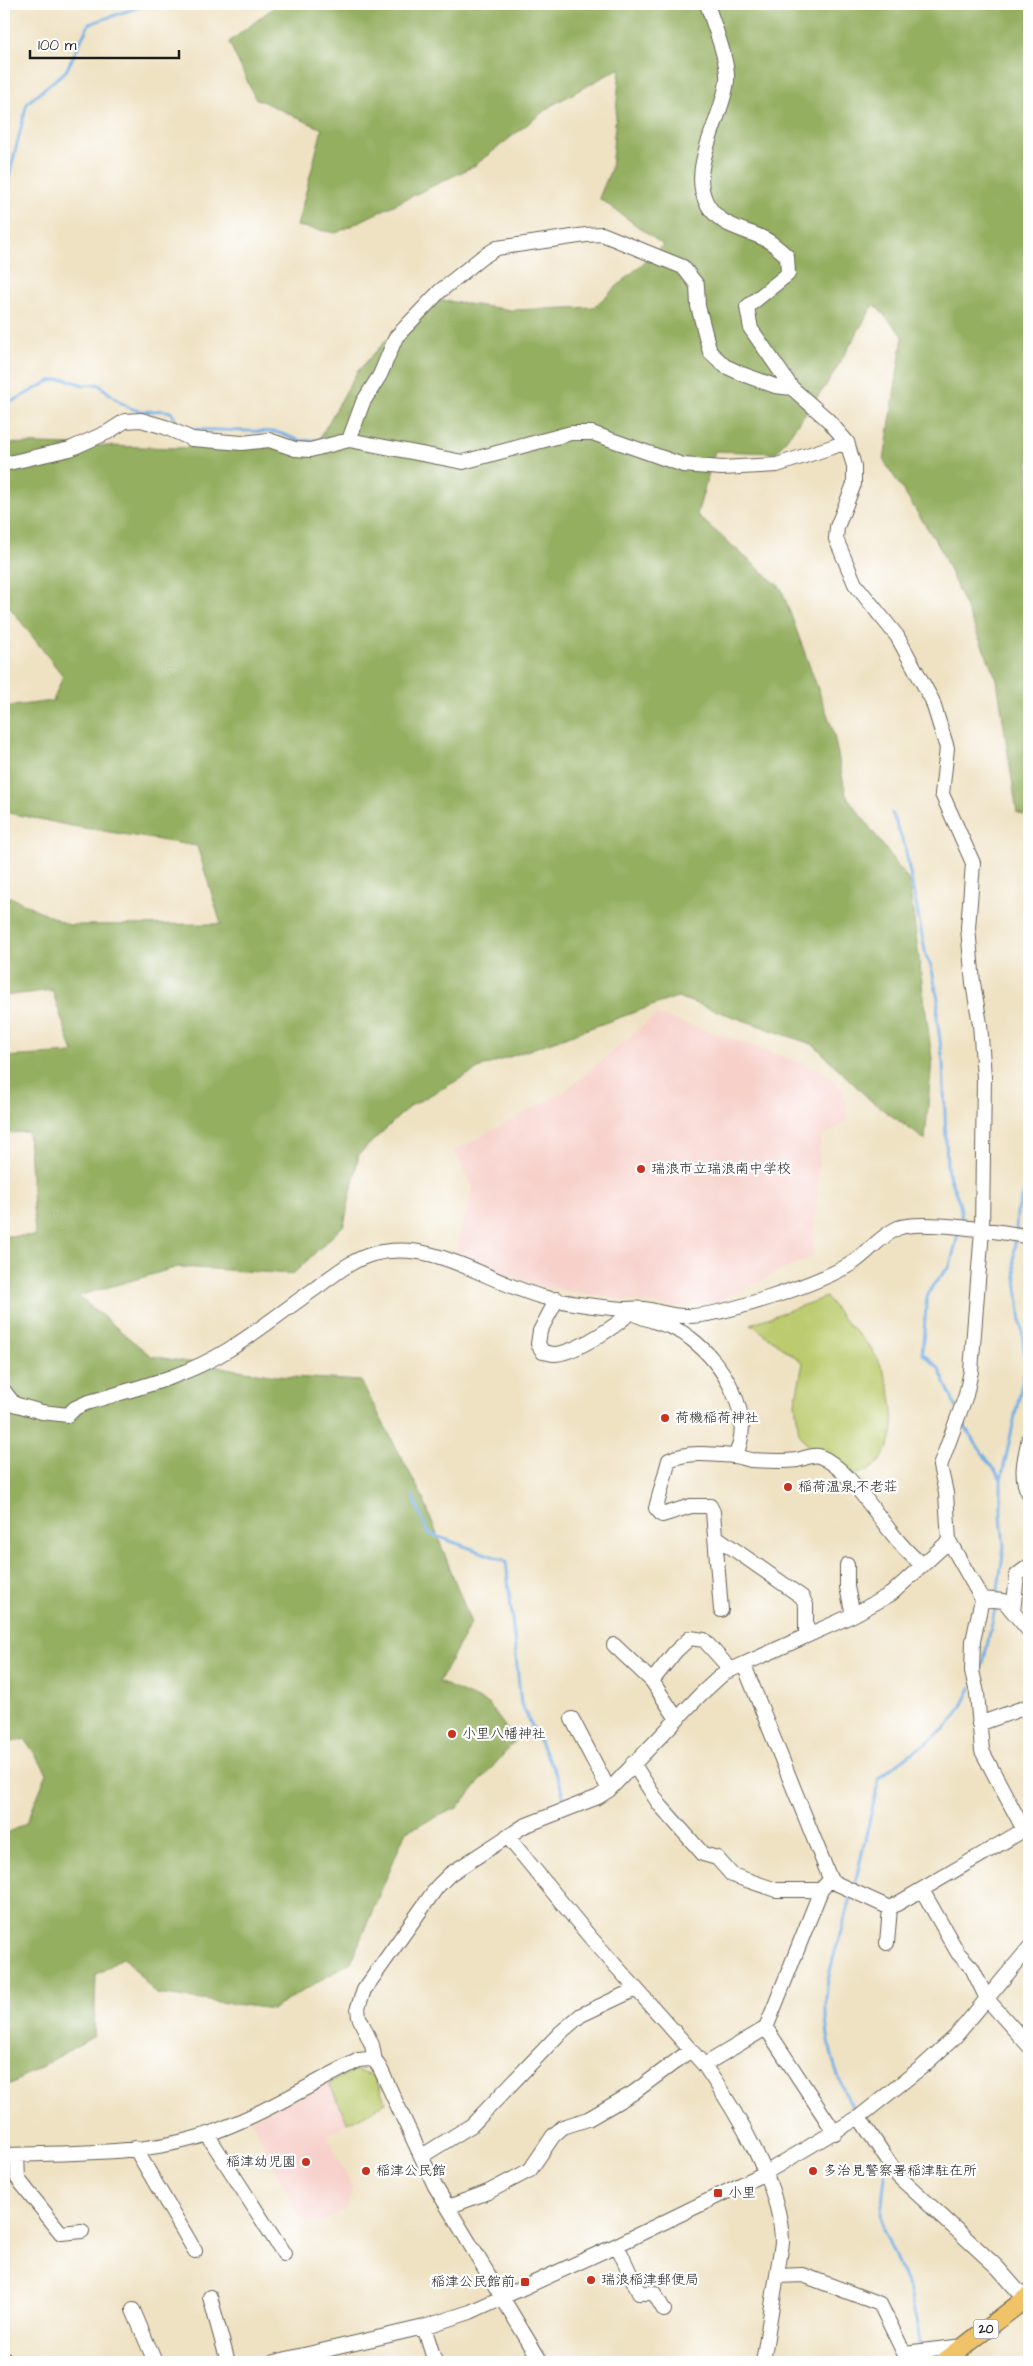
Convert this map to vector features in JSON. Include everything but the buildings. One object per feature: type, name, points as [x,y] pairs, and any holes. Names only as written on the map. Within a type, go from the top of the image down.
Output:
[{"type":"main road","name":"20","points":[[944,2362],[1028,2301]]},
{"type":"street","points":[[707,4],[720,42],[728,79],[707,143],[701,173],[705,200],[718,217],[763,238],[786,256],[788,274],[746,307],[751,329],[792,388],[828,420],[847,442],[854,466],[854,484],[836,527],[836,539],[855,584],[897,636],[932,700],[948,748],[942,794],[973,863],[968,928],[973,983],[980,1024],[984,1077],[982,1230],[971,1371],[962,1406],[940,1466],[946,1493],[949,1541],[982,1599],[974,1641],[972,1672],[977,1693],[982,1750],[1027,1829],[890,1908]]},
{"type":"street","points":[[349,440],[363,402],[380,375],[396,337],[440,291],[481,258],[497,248],[586,235],[602,234],[683,267],[697,285],[698,306],[710,352],[725,366],[742,374],[775,386],[792,388]]},
{"type":"street","points":[[4,464],[70,449],[108,432],[125,421],[141,420],[165,427],[192,439],[242,443],[269,440],[277,441],[295,449],[310,450],[349,440],[463,462],[489,457],[571,433],[592,433],[683,465],[722,468],[777,465],[847,442]]},
{"type":"street","points":[[4,1390],[14,1404],[42,1412],[68,1415],[75,1408],[86,1403],[167,1380],[197,1368],[230,1349],[346,1266],[371,1255],[397,1250],[415,1251],[442,1257],[523,1290],[557,1299],[684,1316],[733,1309],[837,1272],[856,1261],[882,1238],[898,1228],[916,1224],[1005,1232],[1029,1237]]},
{"type":"street","points":[[557,1299],[540,1331],[538,1344],[543,1352],[555,1354],[570,1350],[626,1317],[634,1309]]},
{"type":"street","points":[[634,1309],[637,1316],[667,1324],[690,1338],[713,1360],[725,1378],[737,1403],[742,1434],[735,1456]]},
{"type":"street","points":[[1029,1438],[1023,1469],[1025,1488],[1029,1494]]},
{"type":"street","points":[[721,1610],[713,1512],[710,1506],[691,1506],[662,1515],[656,1508],[669,1460],[680,1455],[735,1456],[749,1460],[797,1460],[814,1456],[820,1457],[836,1467],[850,1480],[909,1555],[924,1565]]},
{"type":"street","points":[[715,1536],[802,1597],[806,1605],[806,1635]]},
{"type":"street","points":[[542,2362],[435,2186],[375,2061],[372,2045],[359,2017],[358,2007],[364,1990],[437,1887],[450,1874],[524,1826],[598,1797],[609,1790],[633,1763],[718,1678],[806,1635],[853,1615],[891,1594],[949,1541]]},
{"type":"street","points":[[847,1565],[847,1586],[853,1615]]},
{"type":"street","points":[[1009,1606],[1017,1575],[1029,1566]]},
{"type":"street","points":[[982,1599],[1009,1606],[1029,1630]]},
{"type":"street","points":[[652,1681],[675,1652],[690,1638],[704,1640],[737,1668],[826,1886],[766,2028],[704,2065]]},
{"type":"street","points":[[614,1645],[652,1681],[677,1719]]},
{"type":"street","points":[[979,1724],[1029,1706]]},
{"type":"street","points":[[572,1719],[609,1790]]},
{"type":"street","points":[[633,1763],[659,1804],[702,1854],[717,1858],[732,1875],[776,1890],[826,1886],[853,1890],[890,1908]]},
{"type":"street","points":[[507,1836],[636,1989],[704,2065],[718,2085],[765,2173],[782,2228],[782,2243],[763,2362]]},
{"type":"street","points":[[922,1890],[958,1954],[972,1968],[987,1999],[1029,2046]]},
{"type":"street","points":[[887,1944],[890,1908]]},
{"type":"street","points":[[274,2362],[424,2327],[470,2312],[617,2245],[765,2173],[856,2120],[922,2067],[955,2038],[1029,1948]]},
{"type":"street","points":[[422,2156],[472,2125],[560,2033],[581,2015],[636,1989]]},
{"type":"street","points":[[766,2028],[835,2133]]},
{"type":"street","points":[[448,2207],[488,2192],[530,2170],[553,2136],[563,2128],[588,2119],[633,2093],[691,2050]]},
{"type":"street","points":[[82,2231],[61,2233],[18,2179],[10,2155],[135,2148],[183,2141],[233,2124],[358,2060],[369,2059],[375,2061]]},
{"type":"street","points":[[856,2120],[873,2138],[898,2176],[997,2267],[1028,2301]]},
{"type":"street","points":[[207,2134],[284,2254]]},
{"type":"street","points":[[135,2148],[195,2251]]},
{"type":"street","points":[[617,2245],[639,2293],[654,2293],[664,2310]]},
{"type":"street","points":[[777,2276],[803,2275],[880,2304],[904,2353],[964,2346]]},
{"type":"street","points":[[210,2297],[228,2362]]},
{"type":"street","points":[[133,2310],[155,2362]]},
{"type":"street","points":[[424,2327],[435,2362]]},
{"type":"shaded area","name":"瑞浪市立瑞浪南中学校","points":[[657,1014],[820,1069],[842,1089],[849,1120],[821,1137],[813,1256],[712,1304],[673,1307],[537,1286],[455,1252],[473,1187],[454,1151],[565,1091]]},
{"type":"shaded area","name":"稲津幼児園","points":[[329,2083],[348,2123],[327,2135],[353,2189],[346,2209],[317,2224],[301,2220],[251,2119]]},
{"type":"green space","points":[[278,4],[1029,4],[1029,817],[1017,813],[997,680],[940,548],[884,461],[903,336],[874,304],[829,381],[776,453],[715,451],[697,515],[781,588],[833,730],[846,795],[909,881],[932,1059],[925,1140],[871,1101],[814,1045],[677,997],[484,1066],[410,1106],[359,1154],[344,1225],[293,1274],[178,1267],[78,1296],[151,1356],[276,1376],[361,1381],[423,1498],[471,1623],[439,1682],[489,1704],[515,1741],[457,1808],[406,1831],[351,1962],[273,2009],[156,1994],[124,1957],[96,1975],[94,2036],[13,2083],[4,2086],[4,1835],[27,1822],[47,1773],[25,1739],[4,1744],[4,1236],[35,1236],[28,1132],[4,1133],[4,1057],[73,1053],[52,990],[4,996],[4,894],[69,925],[221,924],[197,846],[72,826],[4,812],[4,707],[53,701],[63,676],[4,600],[4,443],[176,448],[318,441],[357,372],[425,298],[511,310],[594,307],[663,245],[599,198],[611,169],[620,68],[552,105],[474,166],[336,233],[297,226],[322,129],[255,98],[229,42]]},
{"type":"green space","points":[[826,1297],[842,1318],[867,1343],[878,1359],[890,1392],[893,1410],[893,1428],[889,1444],[881,1459],[867,1471],[851,1475],[837,1462],[807,1445],[799,1433],[795,1403],[803,1363],[751,1324]]},
{"type":"green space","points":[[355,2070],[375,2077],[386,2103],[348,2123],[329,2083]]},
{"type":"waterway","points":[[4,197],[27,103],[66,71],[89,24],[148,4]]},
{"type":"waterway","points":[[4,403],[15,400],[50,381],[65,379],[83,385],[98,384],[127,407],[139,411],[162,410],[171,412],[178,423],[187,429],[276,432],[301,441],[328,439]]},
{"type":"waterway","points":[[892,813],[905,847],[926,956],[931,966],[938,999],[937,1018],[943,1063],[947,1167],[959,1201],[961,1222]]},
{"type":"waterway","points":[[1016,1230],[1017,1213],[1029,1178]]},
{"type":"waterway","points":[[956,1407],[938,1367],[922,1353],[927,1297],[933,1285],[950,1266],[959,1231]]},
{"type":"waterway","points":[[997,1596],[1004,1547],[1001,1516],[1001,1480],[1026,1365],[1014,1260],[1015,1239]]},
{"type":"waterway","points":[[962,1420],[975,1443],[1001,1479]]},
{"type":"waterway","points":[[413,1496],[428,1533],[506,1561],[521,1704],[558,1778],[566,1805]]},
{"type":"waterway","points":[[978,1676],[983,1664],[996,1605]]},
{"type":"waterway","points":[[854,1888],[879,1779],[948,1726],[971,1688]]},
{"type":"waterway","points":[[667,1800],[685,1823]]},
{"type":"waterway","points":[[852,1894],[829,1975],[826,2019],[831,2053],[841,2085],[857,2114]]},
{"type":"waterway","points":[[886,2167],[881,2213],[883,2229],[910,2291],[921,2346]]},
{"type":"waterway","points":[[923,2355],[925,2362]]},
{"type":"place","name":"瑞浪市立瑞浪南中学校","points":[[641,1169]]},
{"type":"place","name":"荷機稲荷神社","points":[[665,1418]]},
{"type":"place","name":"稲荷温泉;不老荘","points":[[788,1487]]},
{"type":"place","name":"小里八幡神社","points":[[452,1734]]},
{"type":"place","name":"稲津幼児園","points":[[306,2162]]},
{"type":"place","name":"稲津公民館","points":[[366,2171]]},
{"type":"place","name":"多治見警察署稲津駐在所","points":[[813,2171]]},
{"type":"place","name":"小里","points":[[718,2193]]},
{"type":"place","name":"瑞浪稲津郵便局","points":[[591,2280]]},
{"type":"place","name":"稲津公民館前","points":[[525,2282]]}]
